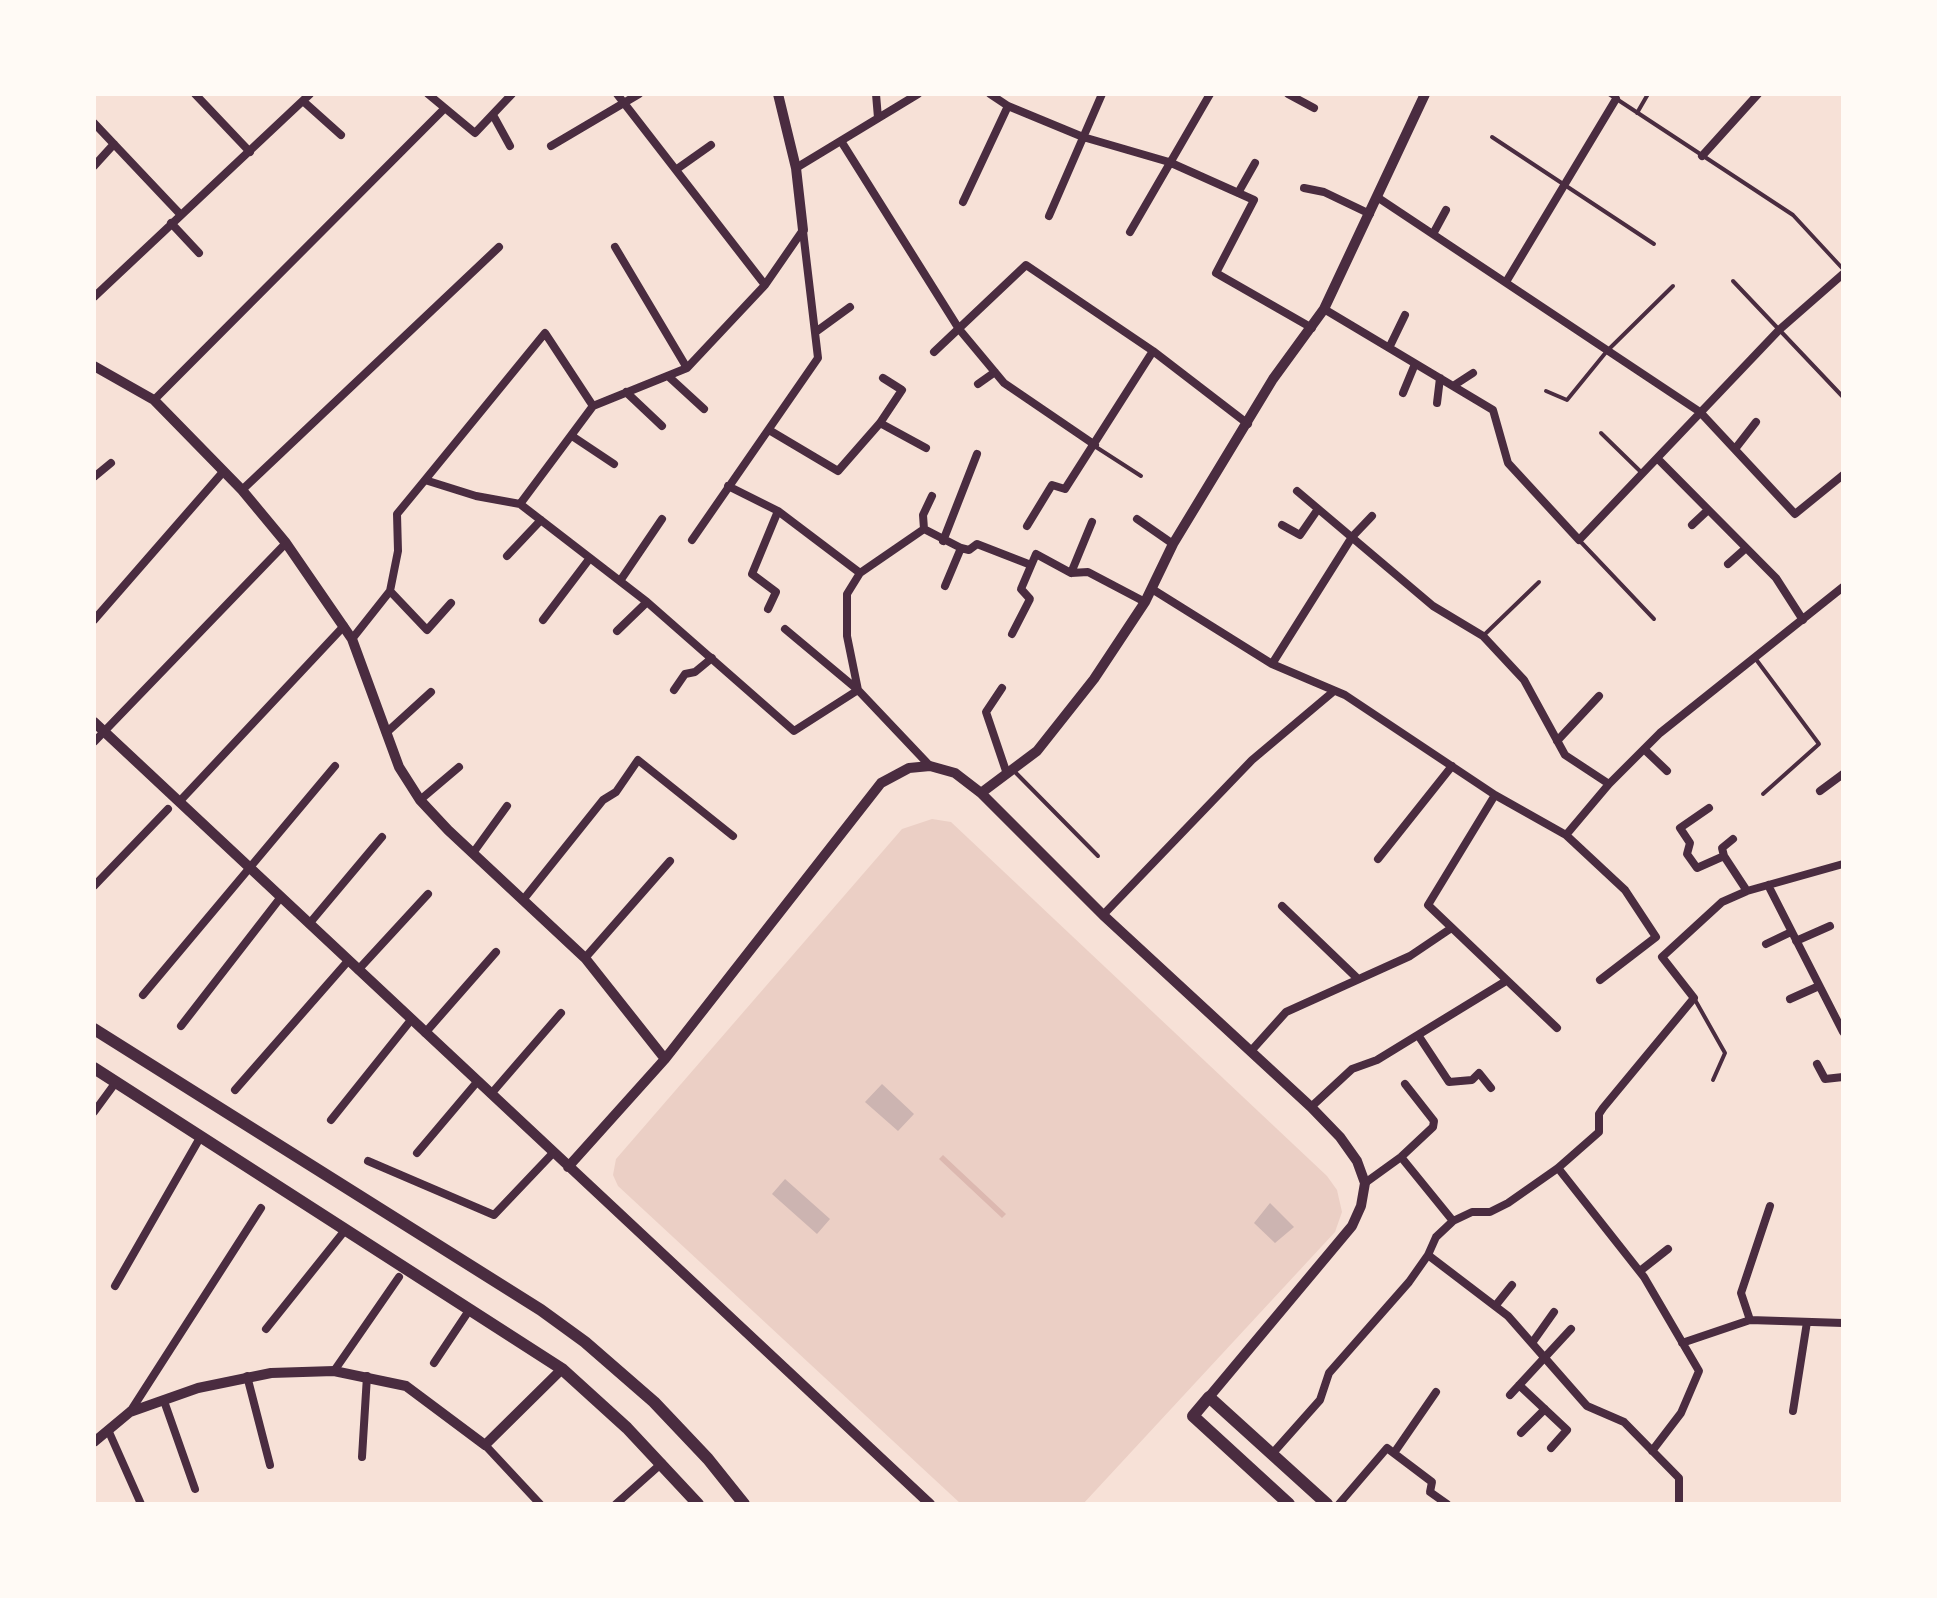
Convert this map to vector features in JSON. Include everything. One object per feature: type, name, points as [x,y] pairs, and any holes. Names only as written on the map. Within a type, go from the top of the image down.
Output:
[{"type":"main road","points":[[94,1029],[541,1310],[585,1342],[654,1402],[708,1459],[744,1504]]},
{"type":"main road","points":[[94,1068],[562,1369],[662,1463],[698,1504]]},
{"type":"main road","points":[[1289,1504],[1193,1416],[1209,1397],[1327,1504]]},
{"type":"street","points":[[195,94],[250,152]]},
{"type":"street","points":[[428,94],[475,133],[512,94]]},
{"type":"street","points":[[617,94],[765,285]]},
{"type":"street","points":[[551,146],[639,94]]},
{"type":"street","points":[[692,540],[818,358],[796,168],[778,94]]},
{"type":"street","points":[[876,94],[878,118]]},
{"type":"street","points":[[796,168],[918,94]]},
{"type":"street","points":[[990,94],[1008,106],[1083,137],[1169,162],[1254,200],[1216,273],[1312,328]]},
{"type":"street","points":[[1049,216],[1102,94]]},
{"type":"street","points":[[1130,232],[1210,94]]},
{"type":"street","points":[[1288,94],[1314,108]]},
{"type":"street","points":[[981,793],[1037,751],[1075,703],[1145,602],[1173,544],[1273,379],[1324,309],[1425,94]]},
{"type":"street","points":[[1702,156],[1758,94]]},
{"type":"street","points":[[1506,282],[1612,96]]},
{"type":"street","points":[[94,297],[307,97],[341,135]]},
{"type":"street","points":[[963,202],[1008,106]]},
{"type":"street","points":[[154,400],[444,109]]},
{"type":"street","points":[[493,115],[510,146]]},
{"type":"street","points":[[94,123],[180,214]]},
{"type":"street","points":[[841,141],[959,329],[1004,383],[1095,445]]},
{"type":"street","points":[[94,166],[114,144]]},
{"type":"street","points":[[677,169],[711,145]]},
{"type":"street","points":[[1238,193],[1255,163]]},
{"type":"street","points":[[1304,188],[1324,192],[1370,214]]},
{"type":"street","points":[[1377,197],[1700,412],[1795,514],[1843,475]]},
{"type":"street","points":[[1433,234],[1446,210]]},
{"type":"street","points":[[171,223],[199,253]]},
{"type":"street","points":[[520,504],[593,406],[687,368],[765,285],[803,230]]},
{"type":"street","points":[[242,490],[499,247]]},
{"type":"street","points":[[615,247],[687,368]]},
{"type":"street","points":[[934,352],[1026,265],[1153,351],[1248,424]]},
{"type":"street","points":[[1324,309],[1493,410],[1508,463],[1579,540],[1779,330],[1843,271]]},
{"type":"street","points":[[817,331],[850,307]]},
{"type":"street","points":[[1389,348],[1405,315]]},
{"type":"street","points":[[352,639],[390,591],[398,551],[397,514],[545,333],[593,406]]},
{"type":"street","points":[[1027,526],[1052,485],[1065,489],[1153,351]]},
{"type":"street","points":[[1403,393],[1415,364]]},
{"type":"street","points":[[94,366],[154,400],[242,490],[286,543],[352,639],[399,767],[420,800],[585,958],[665,1059]]},
{"type":"street","points":[[978,384],[995,372]]},
{"type":"street","points":[[1453,386],[1473,373]]},
{"type":"street","points":[[668,376],[704,409]]},
{"type":"street","points":[[769,430],[838,471],[880,423],[902,390],[883,378]]},
{"type":"street","points":[[1437,403],[1440,378]]},
{"type":"street","points":[[626,392],[662,426]]},
{"type":"street","points":[[1735,449],[1756,422]]},
{"type":"street","points":[[880,423],[926,448]]},
{"type":"street","points":[[572,436],[614,464]]},
{"type":"street","points":[[943,541],[977,454]]},
{"type":"street","points":[[1657,458],[1776,578],[1803,620]]},
{"type":"street","points":[[94,477],[111,463]]},
{"type":"street","points":[[94,620],[223,472]]},
{"type":"street","points":[[425,480],[476,496],[520,504],[647,602],[794,731],[858,690]]},
{"type":"street","points":[[728,486],[778,511],[860,573]]},
{"type":"street","points":[[1297,491],[1433,606],[1483,636],[1524,680],[1565,755],[1609,784]]},
{"type":"street","points":[[924,529],[923,515],[932,496]]},
{"type":"street","points":[[1282,525],[1300,535],[1318,509]]},
{"type":"street","points":[[1692,525],[1708,510]]},
{"type":"street","points":[[768,609],[776,592],[752,574],[778,511]]},
{"type":"street","points":[[1272,664],[1352,537],[1372,516]]},
{"type":"street","points":[[620,581],[662,519]]},
{"type":"street","points":[[1137,519],[1173,544]]},
{"type":"street","points":[[507,556],[541,520]]},
{"type":"street","points":[[1071,573],[1092,522]]},
{"type":"street","points":[[924,529],[961,548],[969,550],[977,544],[1031,565]]},
{"type":"street","points":[[858,690],[847,636],[847,594],[860,573],[924,529]]},
{"type":"street","points":[[94,742],[286,543]]},
{"type":"street","points":[[945,586],[961,548]]},
{"type":"street","points":[[1728,564],[1746,548]]},
{"type":"street","points":[[1012,634],[1030,599],[1021,589],[1036,554],[1071,573],[1088,572],[1145,602]]},
{"type":"street","points":[[543,620],[590,558]]},
{"type":"street","points":[[1566,835],[1609,784],[1644,749],[1843,587]]},
{"type":"street","points":[[1152,589],[1272,664],[1334,691],[1495,795],[1566,835],[1625,890],[1656,937],[1600,980]]},
{"type":"street","points":[[390,591],[427,630],[451,603]]},
{"type":"street","points":[[617,631],[647,602]]},
{"type":"street","points":[[179,802],[344,626]]},
{"type":"street","points":[[785,629],[858,690],[930,766]]},
{"type":"street","points":[[674,690],[685,674],[695,672],[712,658]]},
{"type":"street","points":[[1002,688],[986,712],[1010,772]]},
{"type":"street","points":[[1103,915],[1252,760],[1334,691]]},
{"type":"street","points":[[386,733],[431,692]]},
{"type":"street","points":[[1557,741],[1599,696]]},
{"type":"street","points":[[94,722],[930,1504]]},
{"type":"street","points":[[1644,749],[1667,771]]},
{"type":"street","points":[[523,900],[603,800],[616,792],[638,760],[733,836]]},
{"type":"street","points":[[143,995],[335,766]]},
{"type":"street","points":[[568,1167],[665,1059],[881,783],[909,768],[930,766],[955,773],[981,793],[1103,915],[1311,1107],[1340,1137],[1357,1161],[1365,1183],[1361,1206],[1352,1226],[1209,1397]]},
{"type":"street","points":[[1378,859],[1452,766]]},
{"type":"street","points":[[420,800],[459,767]]},
{"type":"street","points":[[1820,791],[1843,774]]},
{"type":"street","points":[[1495,795],[1428,905],[1557,1028]]},
{"type":"street","points":[[473,853],[507,806]]},
{"type":"street","points":[[1709,808],[1680,828],[1690,843],[1687,854],[1697,868],[1724,856]]},
{"type":"street","points":[[94,886],[168,809]]},
{"type":"street","points":[[309,924],[382,837]]},
{"type":"street","points":[[1733,839],[1722,848],[1724,856],[1747,891]]},
{"type":"street","points":[[585,958],[670,861]]},
{"type":"street","points":[[1272,1454],[1320,1400],[1329,1373],[1409,1282],[1428,1255],[1436,1237],[1453,1221],[1472,1212],[1490,1212],[1558,1168],[1599,1132],[1603,1108],[1694,998],[1662,957],[1722,902],[1747,891],[1843,864]]},
{"type":"street","points":[[1768,885],[1843,1032]]},
{"type":"street","points":[[358,970],[428,894]]},
{"type":"street","points":[[181,1026],[281,897]]},
{"type":"street","points":[[1282,906],[1357,978]]},
{"type":"street","points":[[1796,941],[1830,926]]},
{"type":"street","points":[[1251,1051],[1286,1012],[1410,956],[1450,929]]},
{"type":"street","points":[[1766,944],[1791,932]]},
{"type":"street","points":[[425,1033],[496,952]]},
{"type":"street","points":[[235,1090],[348,961]]},
{"type":"street","points":[[1311,1107],[1352,1069],[1377,1060],[1506,981]]},
{"type":"street","points":[[1790,999],[1819,986]]},
{"type":"street","points":[[491,1094],[561,1013]]},
{"type":"street","points":[[331,1120],[411,1020]]},
{"type":"street","points":[[1418,1035],[1449,1082],[1472,1080],[1479,1073],[1491,1088]]},
{"type":"street","points":[[1817,1064],[1825,1079],[1843,1077]]},
{"type":"street","points":[[94,1112],[116,1082]]},
{"type":"street","points":[[417,1153],[477,1082]]},
{"type":"street","points":[[1365,1183],[1401,1157],[1433,1127],[1434,1121],[1405,1084]]},
{"type":"street","points":[[115,1286],[201,1136]]},
{"type":"street","points":[[368,1161],[494,1215],[553,1153]]},
{"type":"street","points":[[1401,1157],[1453,1221]]},
{"type":"street","points":[[1558,1168],[1640,1271],[1699,1371],[1681,1413],[1652,1451]]},
{"type":"street","points":[[1750,1320],[1741,1293],[1770,1206]]},
{"type":"street","points":[[94,1442],[130,1412],[261,1208]]},
{"type":"street","points":[[266,1329],[346,1229]]},
{"type":"street","points":[[1640,1271],[1668,1249]]},
{"type":"street","points":[[1428,1255],[1496,1305],[1587,1406],[1624,1422],[1679,1478],[1679,1504]]},
{"type":"street","points":[[334,1371],[399,1277]]},
{"type":"street","points":[[1496,1305],[1512,1285]]},
{"type":"street","points":[[434,1363],[470,1309]]},
{"type":"street","points":[[1532,1343],[1554,1312]]},
{"type":"street","points":[[1682,1343],[1750,1320],[1843,1323]]},
{"type":"street","points":[[1793,1411],[1807,1322]]},
{"type":"street","points":[[1510,1395],[1571,1329]]},
{"type":"street","points":[[485,1445],[562,1369]]},
{"type":"street","points":[[130,1412],[247,1376],[334,1371],[367,1376],[406,1386],[485,1445],[540,1504]]},
{"type":"street","points":[[247,1376],[270,1465]]},
{"type":"street","points":[[362,1457],[367,1376]]},
{"type":"street","points":[[1519,1385],[1567,1430],[1551,1448]]},
{"type":"street","points":[[1394,1453],[1436,1392]]},
{"type":"street","points":[[164,1401],[195,1489]]},
{"type":"street","points":[[1521,1433],[1545,1409]]},
{"type":"street","points":[[109,1432],[141,1504]]},
{"type":"street","points":[[1339,1504],[1387,1448],[1432,1482],[1430,1492],[1447,1504]]},
{"type":"street","points":[[616,1504],[662,1463]]},
{"type":"lane","points":[[1637,113],[1648,94]]},
{"type":"lane","points":[[1612,96],[1793,215],[1843,271]]},
{"type":"lane","points":[[1492,137],[1654,244]]},
{"type":"lane","points":[[1733,281],[1843,396]]},
{"type":"lane","points":[[1546,391],[1567,400],[1607,351],[1673,286]]},
{"type":"lane","points":[[1601,433],[1643,473]]},
{"type":"lane","points":[[1095,445],[1141,476]]},
{"type":"lane","points":[[1579,540],[1654,619]]},
{"type":"lane","points":[[1483,636],[1539,582]]},
{"type":"lane","points":[[1754,657],[1819,744],[1763,794]]},
{"type":"lane","points":[[1010,772],[1098,856]]},
{"type":"lane","points":[[1694,998],[1725,1053],[1713,1080]]},
{"type":"shaded area","points":[[932,819],[951,822],[1327,1176],[1337,1190],[1342,1212],[1335,1232],[1083,1504],[961,1504],[618,1186],[613,1175],[616,1159],[902,829]]},
{"type":"shaded area","points":[[943,1155],[1006,1214],[1002,1218],[939,1159]]},
{"type":"building","points":[[882,1084],[914,1114],[898,1131],[865,1102]]},
{"type":"building","points":[[785,1179],[830,1219],[817,1234],[772,1194]]},
{"type":"building","points":[[1270,1203],[1294,1227],[1275,1243],[1254,1223]]}]
